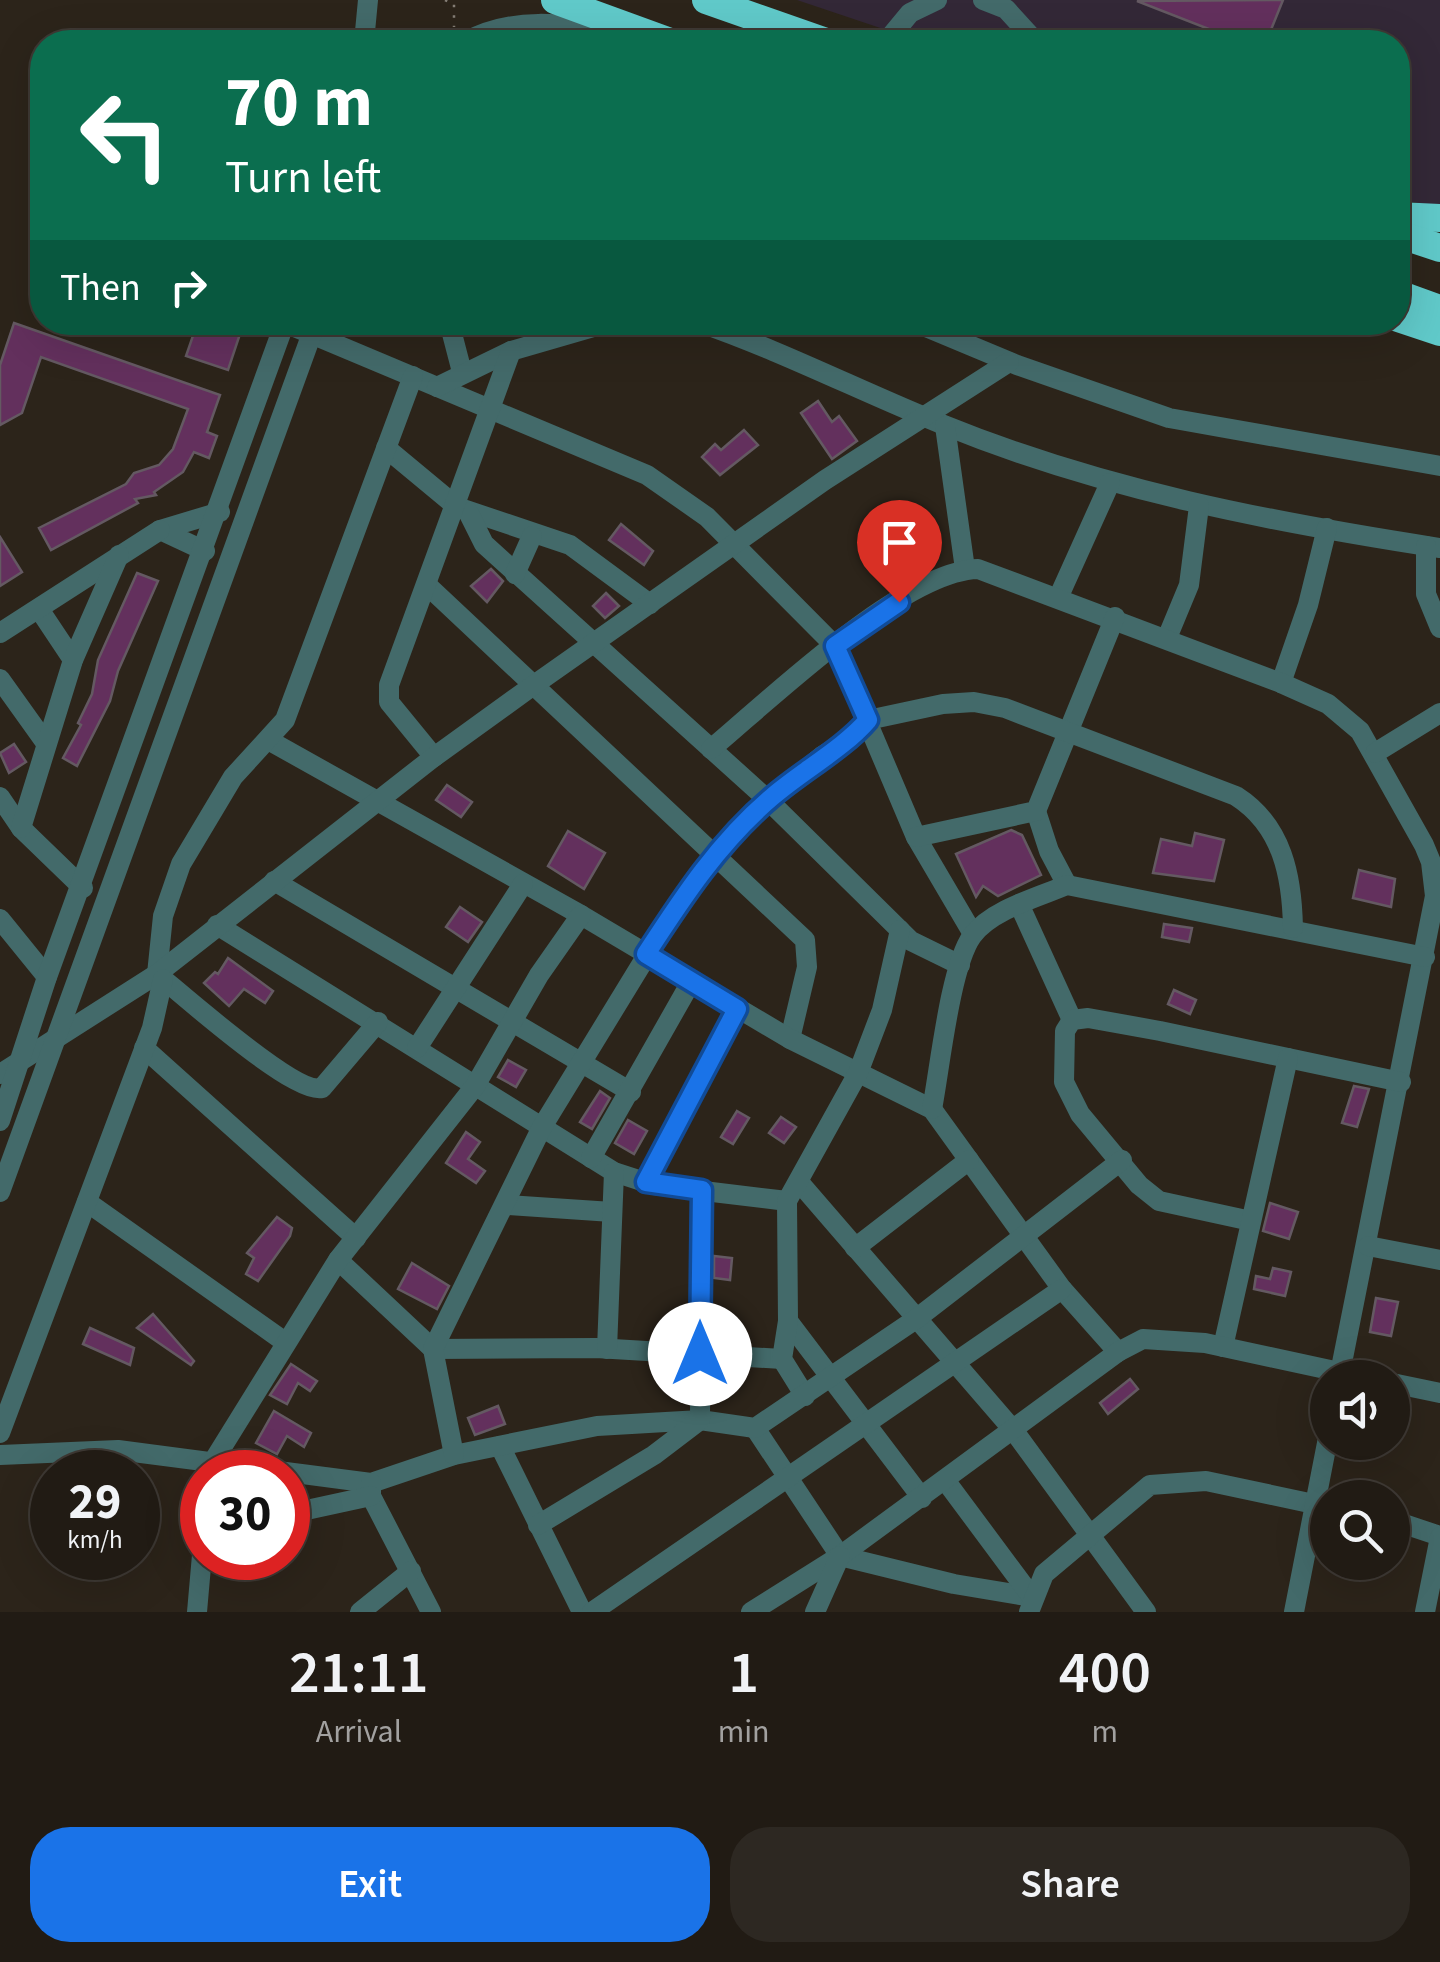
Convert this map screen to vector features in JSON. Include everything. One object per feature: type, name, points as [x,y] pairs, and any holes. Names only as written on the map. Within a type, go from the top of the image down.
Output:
[{"type":"highway","points":[[555,0],[636,30]]},
{"type":"highway","points":[[706,0],[792,30]]},
{"type":"highway","points":[[1410,217],[1440,218]]},
{"type":"highway","points":[[1410,238],[1440,248]]},
{"type":"highway","points":[[1410,298],[1440,308]]},
{"type":"highway","points":[[1410,322],[1440,332]]},
{"type":"street","points":[[365,30],[368,0]]},
{"type":"street","points":[[896,30],[910,13],[937,0]]},
{"type":"street","points":[[982,0],[1006,9],[1025,30]]},
{"type":"street","points":[[493,30],[549,23],[594,30]]},
{"type":"street","points":[[0,1120],[47,977],[220,512],[281,335]]},
{"type":"street","points":[[0,1192],[312,335]]},
{"type":"street","points":[[327,335],[647,475],[707,517],[835,646],[916,837],[973,934]]},
{"type":"street","points":[[453,335],[462,372]]},
{"type":"street","points":[[437,386],[511,351],[566,335]]},
{"type":"street","points":[[728,335],[935,421],[1110,483],[1198,506],[1433,547],[1426,594],[1440,628]]},
{"type":"street","points":[[945,335],[1008,362],[1169,418],[1440,466]]},
{"type":"street","points":[[434,757],[388,702],[389,685],[462,510],[489,409],[511,351]]},
{"type":"street","points":[[0,1074],[54,1036],[160,977],[218,925],[434,757],[824,480],[935,421],[1008,362]]},
{"type":"street","points":[[0,1433],[159,1008],[163,916],[181,864],[232,777],[270,740],[292,706],[413,376]]},
{"type":"street","points":[[935,421],[965,569]]},
{"type":"street","points":[[386,448],[462,510],[484,544],[515,574],[768,800],[900,930],[923,948],[960,965]]},
{"type":"street","points":[[1059,596],[1110,483]]},
{"type":"street","points":[[1168,638],[1189,584],[1198,506]]},
{"type":"street","points":[[462,510],[532,536],[570,545],[650,604]]},
{"type":"street","points":[[0,633],[160,530],[220,512]]},
{"type":"street","points":[[1280,683],[1308,605],[1327,528]]},
{"type":"street","points":[[160,530],[204,551]]},
{"type":"street","points":[[515,574],[532,536]]},
{"type":"street","points":[[21,828],[73,660],[119,555]]},
{"type":"street","points":[[711,749],[835,646],[931,580],[965,569],[996,573],[1115,617],[1280,683],[1346,716],[1375,753],[1431,862],[1436,916],[1342,1360]]},
{"type":"street","points":[[428,586],[531,687],[716,852],[805,940],[807,967],[790,1039]]},
{"type":"street","points":[[39,609],[73,660]]},
{"type":"street","points":[[1067,885],[1048,851],[1036,811],[1115,617]]},
{"type":"street","points":[[0,678],[45,742]]},
{"type":"street","points":[[432,1348],[477,1252],[507,1205],[542,1126],[646,954],[716,852],[768,800],[822,756],[854,736],[868,720],[974,702],[1005,708],[1168,768],[1248,803],[1280,848],[1292,879],[1293,928]]},
{"type":"street","points":[[1375,753],[1440,713]]},
{"type":"street","points":[[270,740],[581,915],[790,1039],[932,1109],[1062,1288],[1118,1352]]},
{"type":"street","points":[[0,797],[21,828],[83,888]]},
{"type":"street","points":[[916,837],[1036,811]]},
{"type":"street","points":[[274,882],[630,1092]]},
{"type":"street","points":[[418,1048],[523,884]]},
{"type":"street","points":[[932,1109],[960,965],[973,934],[1019,904],[1067,885],[1425,957]]},
{"type":"street","points":[[1019,904],[1072,1020]]},
{"type":"street","points":[[222,1450],[338,1260],[476,1086],[581,915]]},
{"type":"street","points":[[0,918],[47,977]]},
{"type":"street","points":[[218,925],[614,1172],[646,1182],[787,1201]]},
{"type":"street","points":[[805,1396],[782,1359],[788,1321],[787,1201],[858,1072],[882,1010],[900,930]]},
{"type":"street","points":[[160,977],[246,1047],[314,1090],[322,1088],[378,1022]]},
{"type":"street","points":[[591,1158],[691,982]]},
{"type":"street","points":[[646,1182],[737,1009]]},
{"type":"street","points":[[1072,1020],[1115,1022],[1401,1082]]},
{"type":"street","points":[[1072,1020],[1065,1031],[1064,1082],[1080,1114],[1139,1184],[1159,1202],[1251,1221]]},
{"type":"street","points":[[144,1048],[356,1238]]},
{"type":"street","points":[[1223,1347],[1288,1058]]},
{"type":"street","points":[[855,1248],[969,1160]]},
{"type":"street","points":[[310,1507],[371,1489],[454,1455],[597,1426],[700,1420],[755,1428],[916,1319],[1122,1160]]},
{"type":"street","points":[[608,1349],[614,1172]]},
{"type":"street","points":[[799,1182],[1014,1431],[1146,1612]]},
{"type":"street","points":[[700,1420],[702,1190]]},
{"type":"street","points":[[87,1202],[285,1342]]},
{"type":"street","points":[[507,1205],[612,1212]]},
{"type":"street","points":[[1368,1246],[1440,1260]]},
{"type":"street","points":[[338,1260],[432,1348],[454,1455]]},
{"type":"street","points":[[592,1612],[787,1482],[1062,1288]]},
{"type":"street","points":[[788,1321],[922,1498]]},
{"type":"street","points":[[751,1612],[840,1556],[1118,1352],[1143,1340],[1223,1347],[1310,1368]]},
{"type":"street","points":[[432,1348],[608,1349],[782,1359]]},
{"type":"street","points":[[1410,1387],[1440,1393]]},
{"type":"street","points":[[538,1526],[654,1456],[700,1420]]},
{"type":"street","points":[[755,1428],[787,1482],[840,1556],[1030,1605]]},
{"type":"street","points":[[500,1446],[582,1612]]},
{"type":"street","points":[[0,1455],[118,1450],[180,1460]]},
{"type":"street","points":[[310,1480],[371,1489]]},
{"type":"street","points":[[945,1480],[1030,1605]]},
{"type":"street","points":[[1030,1605],[1044,1574],[1150,1485],[1206,1481],[1310,1504]]},
{"type":"street","points":[[371,1489],[431,1612]]},
{"type":"street","points":[[1410,1526],[1440,1537],[1425,1612]]},
{"type":"street","points":[[1294,1612],[1310,1549]]},
{"type":"street","points":[[815,1612],[840,1556]]},
{"type":"street","points":[[360,1612],[411,1571]]},
{"type":"street","points":[[198,1612],[200,1580]]},
{"type":"path","points":[[445,0],[454,4],[458,30]]},
{"type":"shaded area","points":[[797,0],[1440,0],[1440,206],[1410,202],[1410,30],[886,30]]},
{"type":"building","points":[[1283,0],[1271,30],[1211,30],[1137,1]]},
{"type":"building","points":[[14,323],[30,329],[30,335],[48,335],[220,395],[207,432],[217,436],[209,458],[194,452],[183,472],[154,492],[156,495],[135,499],[138,503],[51,550],[39,528],[126,484],[134,473],[159,465],[173,449],[188,409],[41,357],[22,413],[0,425],[0,365]]},
{"type":"building","points":[[193,335],[240,335],[228,370],[186,356]]},
{"type":"building","points":[[818,401],[832,422],[839,416],[857,441],[832,459],[801,413]]},
{"type":"building","points":[[744,430],[758,445],[720,475],[702,457],[715,444],[721,450]]},
{"type":"building","points":[[621,524],[653,551],[644,565],[609,540]]},
{"type":"building","points":[[0,537],[22,572],[0,586]]},
{"type":"building","points":[[491,569],[503,581],[487,602],[471,586]]},
{"type":"building","points":[[137,573],[158,581],[118,671],[110,701],[77,766],[63,758],[81,725],[78,723],[92,694],[98,660]]},
{"type":"building","points":[[606,593],[619,606],[605,618],[593,606]]},
{"type":"building","points":[[14,744],[26,762],[9,773],[0,753]]},
{"type":"building","points":[[447,785],[472,802],[461,817],[436,800]]},
{"type":"building","points":[[1011,830],[1022,835],[1041,875],[998,896],[983,886],[976,897],[956,854]]},
{"type":"building","points":[[568,831],[605,853],[584,889],[548,866]]},
{"type":"building","points":[[1195,833],[1224,840],[1214,881],[1153,873],[1161,839],[1192,846]]},
{"type":"building","points":[[1359,870],[1395,879],[1391,907],[1353,898]]},
{"type":"building","points":[[460,907],[482,922],[468,942],[446,927]]},
{"type":"building","points":[[1164,924],[1192,928],[1189,942],[1162,937]]},
{"type":"building","points":[[228,958],[273,991],[265,1003],[244,989],[229,1006],[204,983],[215,972],[218,974]]},
{"type":"building","points":[[1174,990],[1196,1000],[1190,1014],[1168,1004]]},
{"type":"building","points":[[508,1060],[526,1070],[516,1087],[498,1077]]},
{"type":"building","points":[[1354,1086],[1369,1089],[1357,1127],[1342,1123]]},
{"type":"building","points":[[600,1091],[610,1098],[592,1129],[580,1122]]},
{"type":"building","points":[[737,1111],[749,1118],[733,1144],[721,1137]]},
{"type":"building","points":[[781,1117],[796,1127],[784,1143],[769,1133]]},
{"type":"building","points":[[628,1120],[647,1131],[634,1154],[615,1143]]},
{"type":"building","points":[[466,1132],[480,1142],[468,1159],[485,1171],[476,1183],[446,1163]]},
{"type":"building","points":[[1270,1203],[1298,1212],[1289,1239],[1263,1231]]},
{"type":"building","points":[[277,1217],[292,1228],[290,1236],[258,1281],[246,1274],[254,1258],[247,1253]]},
{"type":"building","points":[[714,1256],[732,1258],[730,1280],[714,1278]]},
{"type":"building","points":[[412,1263],[449,1286],[437,1309],[398,1289]]},
{"type":"building","points":[[1273,1268],[1291,1272],[1285,1296],[1254,1289],[1256,1276],[1270,1279]]},
{"type":"building","points":[[1376,1298],[1398,1302],[1391,1336],[1370,1332]]},
{"type":"building","points":[[153,1314],[194,1361],[191,1365],[137,1328]]},
{"type":"building","points":[[90,1328],[134,1348],[130,1365],[83,1344]]},
{"type":"building","points":[[291,1364],[317,1381],[310,1391],[298,1383],[287,1404],[270,1395]]},
{"type":"building","points":[[1130,1379],[1138,1389],[1108,1414],[1100,1403]]},
{"type":"building","points":[[498,1406],[505,1424],[475,1435],[468,1418]]},
{"type":"building","points":[[274,1411],[311,1433],[304,1447],[287,1436],[279,1450],[256,1443]]},
{"type":"route","points":[[700,1354],[702,1190],[646,1182],[737,1009],[646,954],[716,852],[768,800],[822,756],[854,736],[868,720],[835,646],[899,602]]}]
